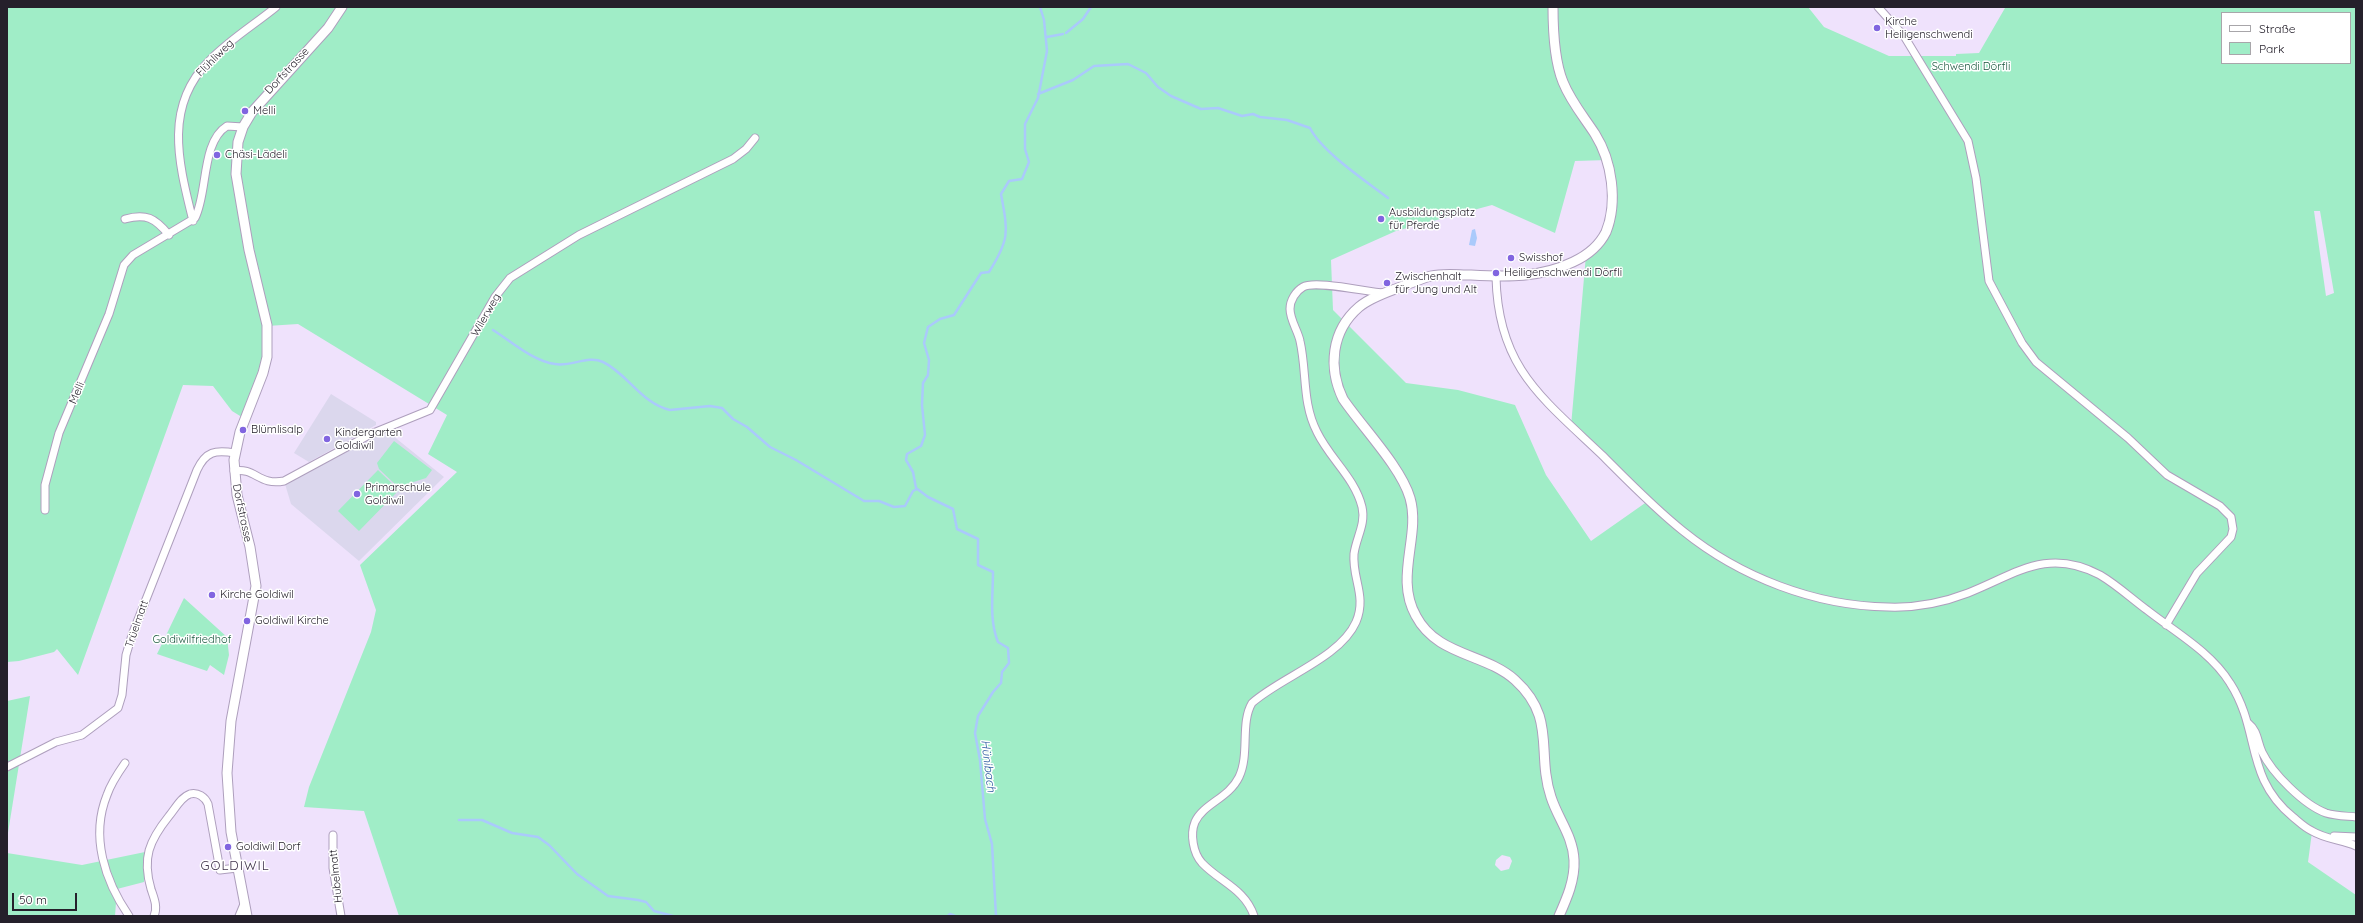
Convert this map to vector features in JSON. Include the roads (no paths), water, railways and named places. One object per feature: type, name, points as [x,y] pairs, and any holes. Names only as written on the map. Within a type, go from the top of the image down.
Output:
[{"type":"street","name":"Flühliweg","points":[[192,221],[178,148],[178,127],[184,100],[192,83],[210,60],[276,7]]},
{"type":"street","name":"Dorfstrasse","points":[[247,916],[237,868],[227,793],[228,754],[231,721],[256,586],[250,547],[237,495],[234,470],[235,453],[240,432],[263,373],[268,341],[267,326],[250,250],[236,174],[236,151],[243,127],[259,102],[328,28],[342,7]]},
{"type":"street","points":[[1553,7],[1557,58],[1563,82],[1573,103],[1600,143],[1607,160],[1611,193],[1608,224],[1595,247],[1577,261],[1540,274],[1496,277],[1432,276],[1384,293],[1360,307],[1343,327],[1336,342],[1333,358],[1337,386],[1349,408],[1403,483],[1410,499],[1412,516],[1407,584],[1410,600],[1416,616],[1426,630],[1440,642],[1513,678],[1524,688],[1536,706],[1543,731],[1551,797],[1568,834],[1573,854],[1572,880],[1559,916]]},
{"type":"street","points":[[1878,7],[1904,36],[1970,145],[1982,222],[1987,275],[1994,294],[2022,343],[2036,362],[2125,435],[2160,469],[2175,481],[2220,506],[2231,517],[2233,529],[2231,537],[2197,573],[2166,624]]},
{"type":"street","points":[[192,221],[197,215],[203,196],[208,159],[216,140],[227,126],[243,127]]},
{"type":"street","name":"Wilerweg","points":[[234,470],[242,469],[272,483],[284,481],[371,434],[430,410],[495,297],[510,278],[579,235],[733,159],[746,149],[755,138]]},
{"type":"street","points":[[125,219],[138,216],[147,217],[169,235]]},
{"type":"street","name":"Melli","points":[[46,510],[45,485],[58,433],[109,314],[124,265],[133,255],[192,221]]},
{"type":"street","points":[[1496,277],[1499,317],[1507,343],[1529,382],[1650,503],[1682,531],[1732,564],[1774,583],[1824,599],[1852,604],[1891,607],[1925,605],[1956,597],[2008,573],[2039,564],[2069,565],[2101,576],[2166,624],[2220,670],[2238,697],[2247,721],[2260,774],[2274,800],[2309,830],[2356,846]]},
{"type":"street","points":[[1254,916],[1241,894],[1199,859],[1192,838],[1195,822],[1202,812],[1228,792],[1240,776],[1245,754],[1247,714],[1252,703],[1344,641],[1356,621],[1361,600],[1354,555],[1363,525],[1363,509],[1357,492],[1321,440],[1309,411],[1304,387],[1300,345],[1290,306],[1296,293],[1310,284],[1384,293]]},
{"type":"street","name":"Trüelmatt","points":[[7,767],[56,742],[82,735],[118,708],[122,695],[126,655],[132,635],[202,459],[208,453],[223,451],[235,453]]},
{"type":"street","points":[[2247,721],[2255,730],[2262,753],[2269,764],[2302,798],[2326,813],[2356,817]]},
{"type":"street","points":[[124,762],[109,789],[103,805],[101,838],[106,874],[129,916]]},
{"type":"street","points":[[154,916],[156,903],[146,868],[149,848],[160,826],[186,796],[196,794],[203,797],[208,804],[220,870],[237,868]]},
{"type":"street","name":"Hubelmatt","points":[[333,836],[334,868],[341,916]]},
{"type":"street","points":[[2330,837],[2356,837]]},
{"type":"street","points":[[239,916],[244,904]]},
{"type":"water","points":[[1475,229],[1477,238],[1475,246],[1469,245],[1472,230]]},
{"type":"waterway","name":"Hünibach","points":[[996,916],[992,844],[985,819],[980,760],[975,733],[978,716],[993,692],[1001,683],[1002,672],[1009,663],[1008,648],[998,642],[995,634],[992,616],[993,572],[978,565],[978,539],[957,529],[953,509],[928,497],[916,488],[913,472],[906,460],[907,454],[921,446],[925,435],[922,405],[923,383],[928,375],[929,360],[924,343],[928,327],[940,319],[954,315],[981,273],[989,272],[996,261],[1006,235],[1001,194],[1009,181],[1022,179],[1029,162],[1025,149],[1025,124],[1038,98],[1047,51],[1044,20],[1040,7]]},
{"type":"waterway","points":[[1066,33],[1083,19],[1091,7]]},
{"type":"waterway","points":[[1047,37],[1063,34]]},
{"type":"waterway","points":[[1038,94],[1073,80],[1094,66],[1128,64],[1146,73],[1158,87],[1171,96],[1201,109],[1218,108],[1242,116],[1253,114],[1260,117],[1287,120],[1310,128],[1324,147],[1334,156],[1388,198]]},
{"type":"waterway","points":[[493,330],[531,355],[547,362],[555,364],[567,364],[585,360],[597,360],[603,362],[612,367],[651,402],[660,407],[670,410],[710,406],[722,408],[733,419],[747,427],[770,447],[796,460],[864,501],[879,501],[894,507],[905,506],[913,491],[917,489]]},
{"type":"waterway","points":[[459,820],[482,820],[512,833],[538,837],[549,845],[577,874],[608,896],[646,902],[654,911],[673,916]]},
{"type":"waterway","points":[[948,916],[950,914],[955,916]]},
{"type":"place","name":"Kirche Heiligenschwendi","points":[[1877,28]]},
{"type":"place","name":"Melli","points":[[245,111]]},
{"type":"place","name":"Chäsi-Lädeli","points":[[217,155]]},
{"type":"place","name":"Ausbildungsplatz für Pferde","points":[[1381,219]]},
{"type":"place","name":"Swisshof","points":[[1511,258]]},
{"type":"place","name":"Heiligenschwendi Dörfli","points":[[1496,273]]},
{"type":"place","name":"Zwischenhalt für Jung und Alt","points":[[1387,283]]},
{"type":"place","name":"Blümlisalp","points":[[243,430]]},
{"type":"place","name":"Kindergarten Goldiwil","points":[[327,439]]},
{"type":"place","name":"Primarschule Goldiwil","points":[[357,494]]},
{"type":"place","name":"Kirche Goldiwil","points":[[212,595]]},
{"type":"place","name":"Goldiwil Kirche","points":[[247,621]]},
{"type":"place","name":"Goldiwil Dorf","points":[[228,847]]},
{"type":"district","name":"GOLDIWIL","points":[[235,866]]},
{"type":"park label","name":"Schwendi Dörfli","points":[[1971,67]]},
{"type":"park label","name":"Goldiwilfriedhof","points":[[192,640]]}]
